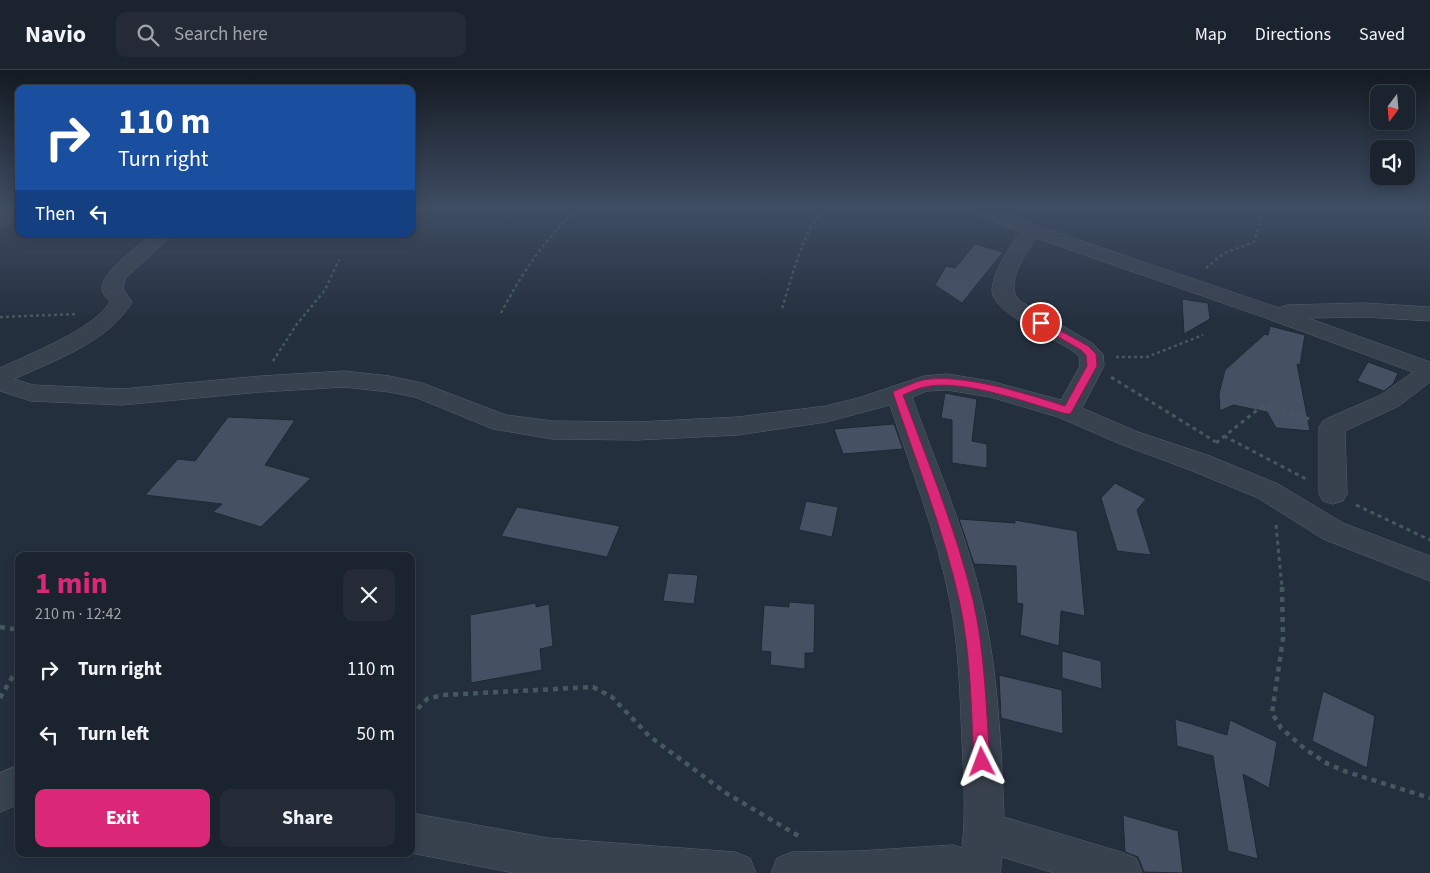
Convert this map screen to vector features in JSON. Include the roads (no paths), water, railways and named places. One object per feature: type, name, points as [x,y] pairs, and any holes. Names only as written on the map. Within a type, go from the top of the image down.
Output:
[{"type":"street","points":[[0,377],[96,328],[111,317],[120,308],[121,302],[112,290],[112,284],[116,275],[153,245]]},
{"type":"street","points":[[1022,245],[1013,261],[1002,288],[1003,297],[1012,306],[1084,348],[1091,360],[1067,411]]},
{"type":"street","points":[[1076,245],[1270,312],[1430,370],[1408,391],[1332,427],[1333,494]]},
{"type":"street","points":[[1270,312],[1364,310],[1430,314]]},
{"type":"street","points":[[0,383],[31,393],[122,396],[344,379],[389,384],[422,391],[502,423],[552,430],[637,431],[738,426],[826,414],[864,405],[924,384],[947,382],[990,389],[1034,400],[1067,411],[1129,438],[1200,463],[1268,491],[1333,531],[1430,570]]},
{"type":"street","points":[[898,393],[952,548],[966,600],[975,653],[983,781],[984,831],[979,873]]},
{"type":"street","points":[[0,793],[15,786]]},
{"type":"street","points":[[984,831],[1121,873]]},
{"type":"street","points":[[415,834],[548,859],[735,873]]},
{"type":"street","points":[[800,858],[858,872],[953,866],[975,873]]}]
